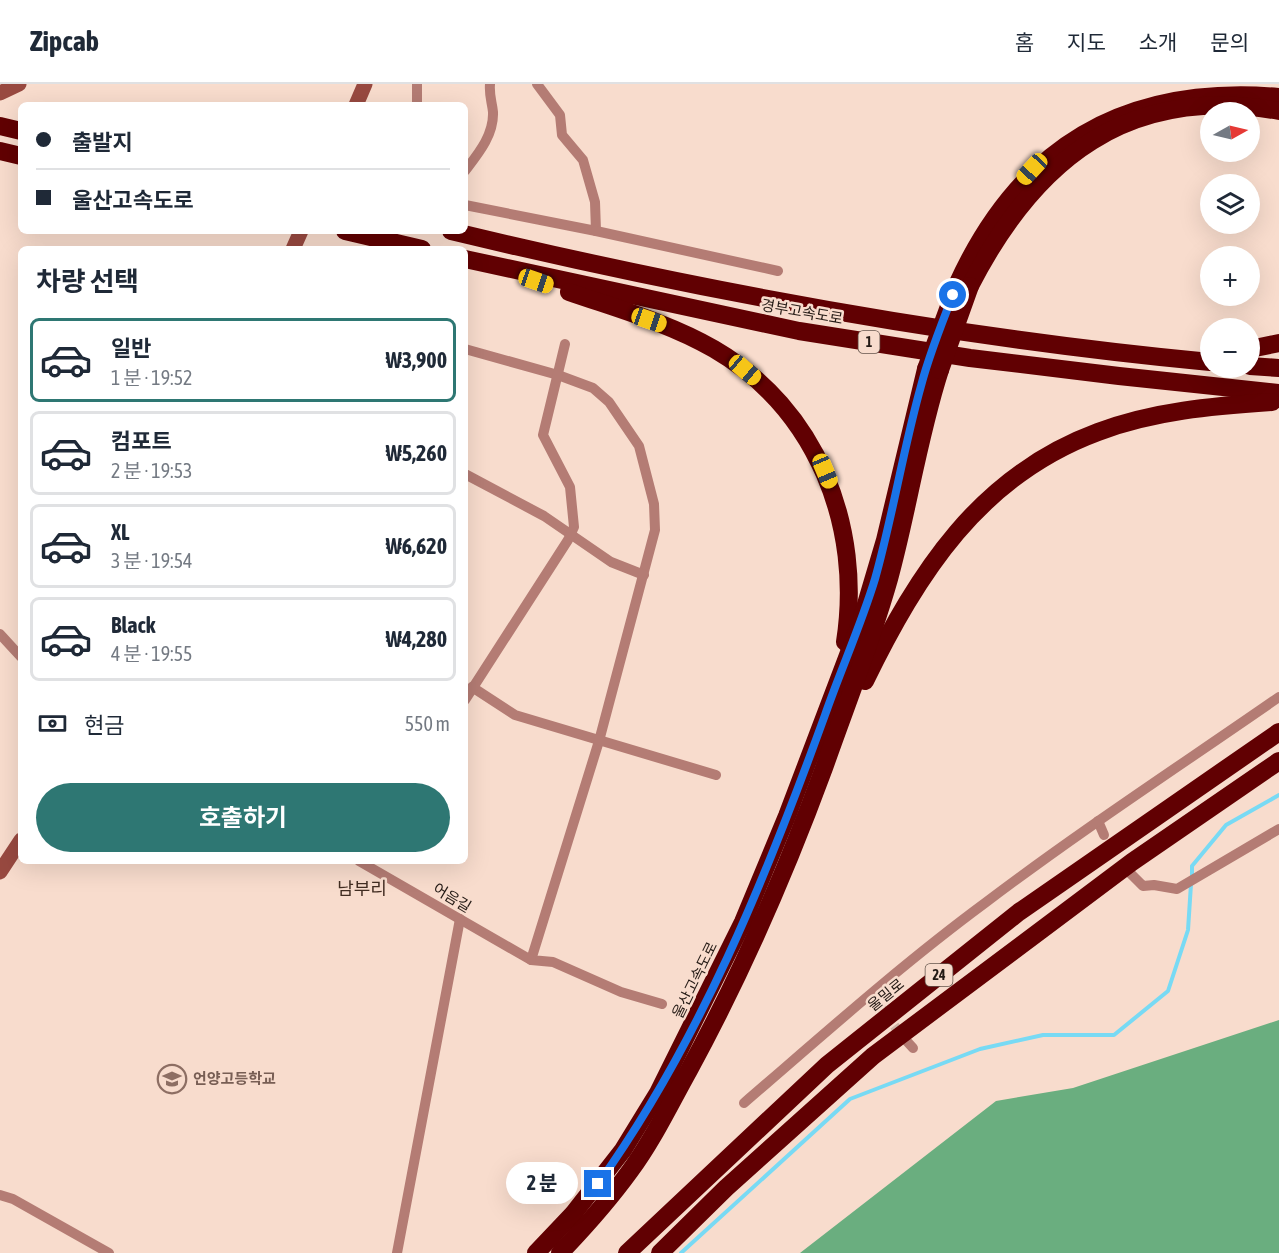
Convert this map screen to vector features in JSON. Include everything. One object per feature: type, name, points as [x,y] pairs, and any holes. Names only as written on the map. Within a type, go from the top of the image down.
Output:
[{"type":"highway","points":[[833,693],[861,621],[933,370],[963,286],[982,236],[1017,185],[1045,156],[1086,126],[1130,104],[1201,91],[1235,91],[1279,97]]},
{"type":"highway","points":[[963,286],[1027,195],[1065,158],[1096,137],[1138,118],[1184,106],[1223,103],[1279,111]]},
{"type":"highway","points":[[0,126],[18,130]]},
{"type":"highway","points":[[0,151],[18,156]]},
{"type":"highway","points":[[358,234],[409,246]]},
{"type":"highway","name":"경부고속도로","points":[[464,234],[745,295],[976,335],[1200,361]]},
{"type":"highway","name":"경부고속도로","points":[[468,260],[799,332],[982,359],[1208,387],[1279,393]]},
{"type":"highway","points":[[491,265],[672,328],[704,343],[750,374],[774,396],[791,416],[811,445],[831,484],[841,517],[848,555],[849,617],[833,693]]},
{"type":"highway","points":[[1260,347],[1279,343]]},
{"type":"highway","points":[[1150,356],[1200,354]]},
{"type":"highway","points":[[1260,367],[1279,368]]},
{"type":"highway","points":[[560,1253],[610,1197],[650,1140],[718,1017],[779,886],[882,601],[901,533],[933,370]]},
{"type":"highway","points":[[826,761],[890,631],[926,571],[970,517],[1015,478],[1062,448],[1120,425],[1184,411],[1279,401]]},
{"type":"highway","name":"울산고속도로","points":[[536,1253],[598,1184],[657,1093],[743,922],[787,816],[833,693]]},
{"type":"highway","name":"울밀로","points":[[627,1253],[836,1058],[1019,912],[1279,732]]},
{"type":"highway","name":"24","points":[[660,1253],[726,1188],[873,1056],[1132,862],[1279,761]]},
{"type":"main road","points":[[0,93],[19,84]]},
{"type":"main road","points":[[357,102],[365,84]]},
{"type":"main road","points":[[0,872],[18,845]]},
{"type":"street","points":[[417,84],[417,102]]},
{"type":"street","points":[[468,167],[486,142],[493,114],[489,98],[490,84]]},
{"type":"street","points":[[537,84],[560,114],[562,135],[583,160],[596,202],[596,231]]},
{"type":"street","points":[[468,206],[777,271]]},
{"type":"street","points":[[468,694],[574,527],[570,486],[543,435],[565,344]]},
{"type":"street","points":[[468,350],[558,375],[593,388],[609,402],[639,446],[654,504],[655,530],[644,575],[599,741],[531,960]]},
{"type":"street","points":[[468,476],[544,516],[611,562],[644,575]]},
{"type":"street","points":[[0,634],[18,654]]},
{"type":"street","points":[[472,687],[515,715],[716,775]]},
{"type":"street","points":[[744,1103],[873,998],[985,902],[1098,821],[1279,697]]},
{"type":"street","points":[[1098,821],[1104,836]]},
{"type":"street","points":[[1128,871],[1143,886],[1154,885],[1177,889],[1279,829]]},
{"type":"street","name":"어음길","points":[[367,864],[531,960],[553,962],[621,992],[662,1004]]},
{"type":"street","points":[[397,1253],[460,919]]},
{"type":"street","points":[[903,1037],[913,1048]]},
{"type":"street","points":[[0,1195],[13,1199],[109,1253]]},
{"type":"green space","points":[[1279,1020],[1279,1253],[800,1253],[996,1101],[1073,1088]]},
{"type":"waterway","points":[[1192,877],[1192,866],[1226,825],[1279,795]]},
{"type":"waterway","points":[[681,1253],[850,1099],[980,1049],[1043,1035],[1114,1035],[1168,991],[1188,930],[1191,884]]},
{"type":"tunnel","points":[[876,1002],[903,1037]]},
{"type":"place","name":"언양고등학교","points":[[172,1079]]},
{"type":"district","name":"남부리","points":[[362,889]]},
{"type":"route","points":[[598,1184],[657,1093],[716,981],[787,816],[870,593],[892,512],[921,386],[953,295]]}]
